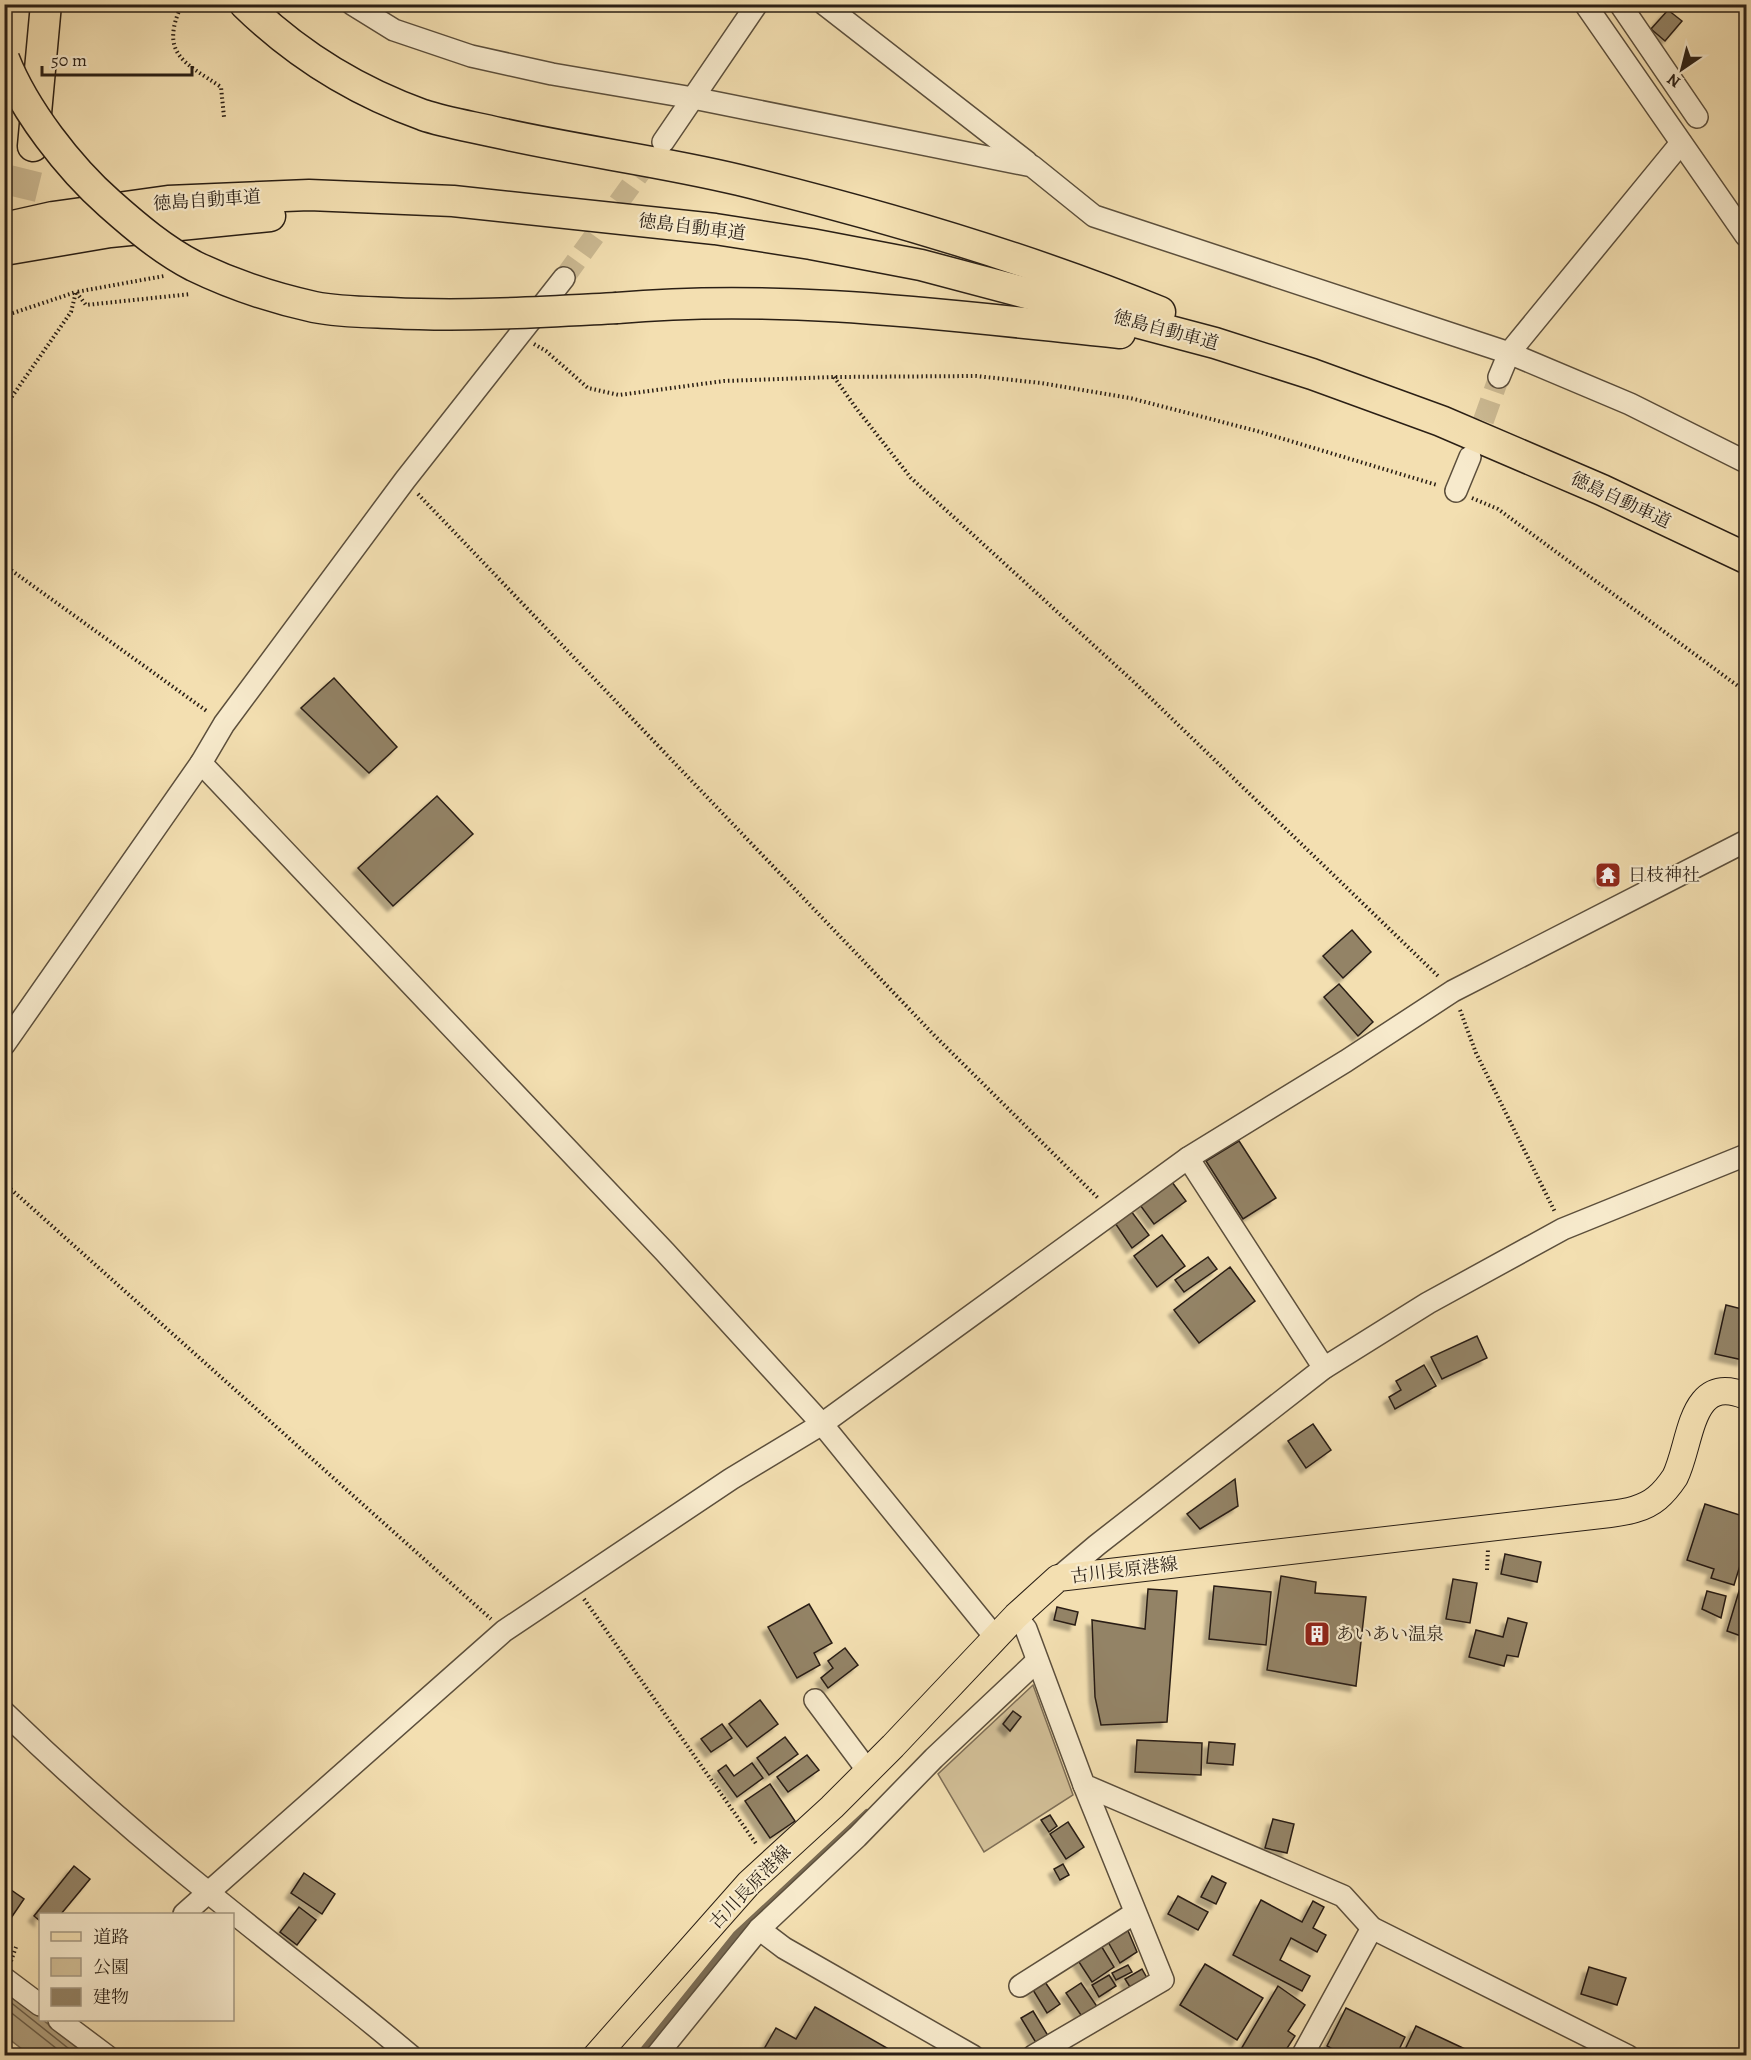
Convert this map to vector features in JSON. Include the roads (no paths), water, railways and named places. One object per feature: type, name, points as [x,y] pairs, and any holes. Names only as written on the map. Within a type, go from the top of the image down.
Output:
[{"type":"highway","points":[[33,146],[46,4]]},
{"type":"highway","points":[[246,4],[294,48],[325,69],[424,115],[520,137],[668,165],[867,212],[990,249],[1113,292],[1312,374]]},
{"type":"highway","points":[[4,59],[23,98],[79,173],[140,230],[194,266],[278,298],[316,307],[415,315],[485,315],[675,304],[848,306],[1215,343]]},
{"type":"highway","name":"徳島自動車道","points":[[4,250],[54,229],[168,201],[309,195],[453,201],[715,229],[811,244],[910,263],[1215,343],[1312,374],[1441,421],[1602,490],[1746,558]]},
{"type":"highway","name":"徳島自動車道","points":[[4,228],[54,229]]},
{"type":"main road","name":"古川長原港線","points":[[596,2055],[631,2019],[749,1883],[868,1771],[995,1637],[1058,1578],[1635,1510],[1657,1498],[1674,1478],[1694,1413],[1704,1401],[1719,1390],[1733,1390],[1746,1396]]},
{"type":"street","points":[[352,4],[394,30],[471,56],[552,74],[693,98],[1032,166]]},
{"type":"street","points":[[663,142],[757,4]]},
{"type":"street","points":[[824,4],[1094,216],[1509,353],[1630,404],[1746,462]]},
{"type":"street","points":[[1585,4],[1746,236]]},
{"type":"street","points":[[1602,29],[1622,8],[1697,117]]},
{"type":"street","points":[[1499,377],[1509,353],[1681,143]]},
{"type":"street","points":[[4,1045],[201,763],[224,724],[405,480],[564,278]]},
{"type":"street","points":[[1456,491],[1470,457]]},
{"type":"street","points":[[201,763],[665,1252],[822,1424],[995,1637]]},
{"type":"street","points":[[185,1913],[504,1631],[731,1479],[822,1424],[1188,1158],[1346,1061],[1454,991],[1746,841]]},
{"type":"street","points":[[1058,1578],[1324,1368],[1428,1303],[1563,1229],[1746,1155]]},
{"type":"street","points":[[1188,1158],[1324,1368]]},
{"type":"street","points":[[1016,1616],[1026,1629],[1084,1785],[1163,1980],[1034,2055]]},
{"type":"street","points":[[656,2055],[759,1929],[1037,1661]]},
{"type":"street","points":[[814,1700],[868,1771]]},
{"type":"street","points":[[4,1712],[70,1775],[234,1913]]},
{"type":"street","points":[[1084,1785],[1343,1896],[1372,1928],[1628,2055]]},
{"type":"street","points":[[1020,1986],[1134,1912]]},
{"type":"street","points":[[234,1913],[411,2055]]},
{"type":"street","points":[[1302,2055],[1372,1928]]},
{"type":"street","points":[[759,1929],[784,1948],[973,2055]]},
{"type":"street","points":[[4,1978],[39,2004]]},
{"type":"street","points":[[66,2021],[106,2055]]},
{"type":"water","points":[[4,1989],[39,2017],[39,2021],[44,2021],[87,2055],[30,2055],[5,2036]]},
{"type":"waterway","points":[[638,2056],[736,1934],[867,1812]]},
{"type":"tunnel","points":[[4,240],[17,212],[33,146]]},
{"type":"tunnel","points":[[564,278],[655,152]]},
{"type":"tunnel","points":[[1473,450],[1499,377]]},
{"type":"place","name":"日枝神社","points":[[1608,875]]},
{"type":"place","name":"あいあい温泉","points":[[1317,1634]]}]
